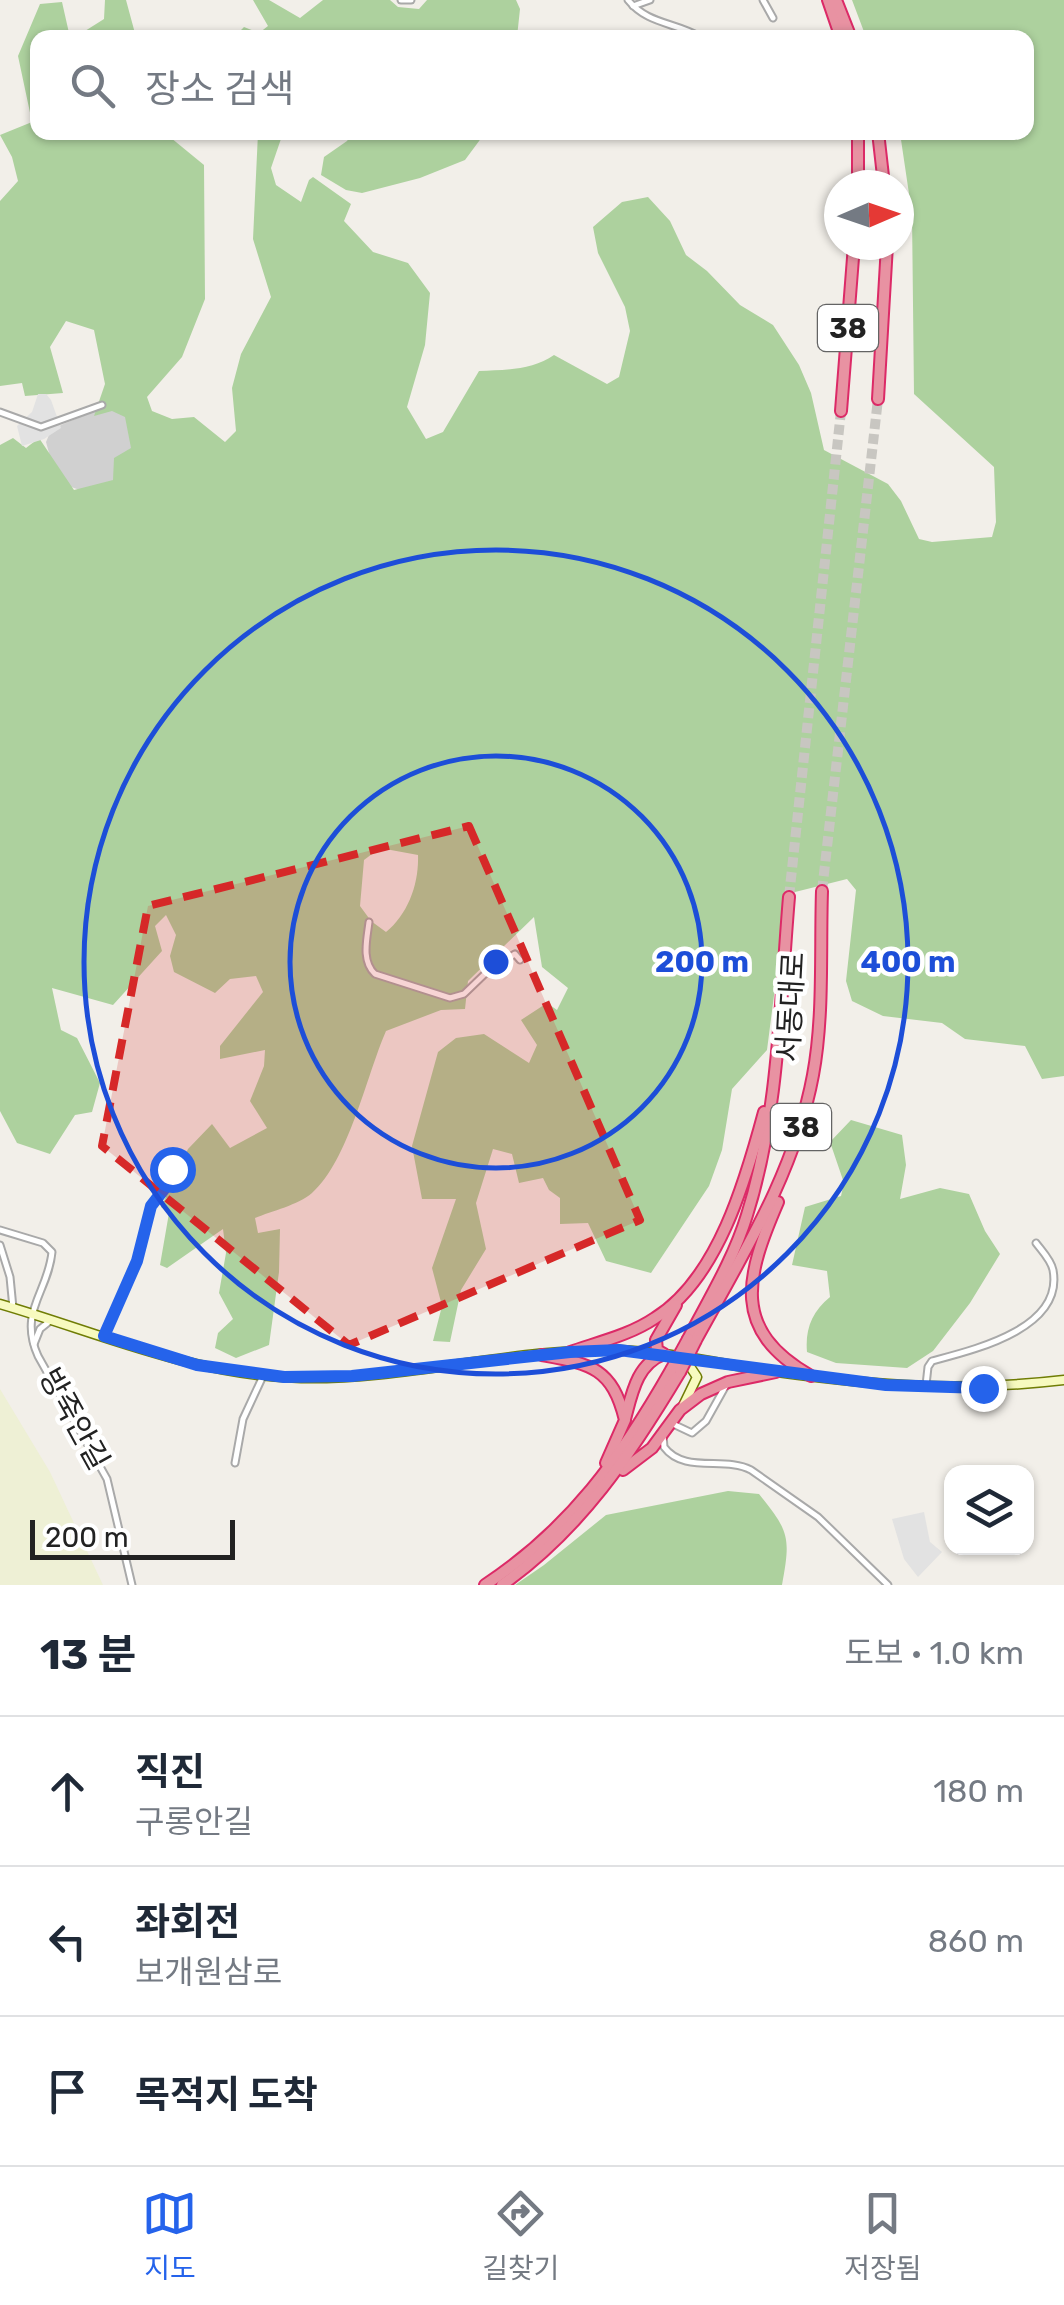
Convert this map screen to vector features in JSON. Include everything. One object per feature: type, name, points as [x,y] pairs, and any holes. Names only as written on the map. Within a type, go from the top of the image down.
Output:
[{"type":"highway","points":[[828,0],[837,30]]},
{"type":"highway","points":[[836,0],[848,30]]},
{"type":"highway","points":[[858,140],[858,170]]},
{"type":"highway","points":[[879,140],[882,170]]},
{"type":"highway","name":"38","points":[[841,411],[853,260]]},
{"type":"highway","name":"38","points":[[878,398],[886,260]]},
{"type":"highway","name":"서동대로","points":[[692,1339],[760,1227],[800,1132],[814,1072],[822,891]]},
{"type":"highway","name":"서동대로","points":[[692,1339],[746,1220],[760,1172],[774,1072],[789,897]]},
{"type":"highway","points":[[664,1354],[657,1350],[656,1340],[721,1237],[774,1072]]},
{"type":"highway","points":[[800,1132],[788,1181],[755,1266],[752,1304],[756,1322],[770,1347],[811,1376]]},
{"type":"highway","points":[[570,1352],[633,1330],[679,1300]]},
{"type":"highway","name":"38","points":[[502,1585],[559,1539],[612,1479],[692,1339]]},
{"type":"highway","points":[[600,1483],[640,1376],[651,1360],[664,1354]]},
{"type":"highway","points":[[542,1355],[598,1370],[617,1394],[625,1420]]},
{"type":"highway","name":"38","points":[[486,1585],[555,1531],[600,1483],[675,1371]]},
{"type":"highway","points":[[612,1479],[652,1448],[680,1410],[701,1394],[728,1382],[776,1372]]},
{"type":"main road","points":[[0,1304],[174,1360],[264,1376],[352,1376],[619,1350],[926,1388],[983,1388],[1064,1380]]},
{"type":"main road","points":[[680,1410],[697,1377],[682,1356]]},
{"type":"street","points":[[401,0],[410,0]]},
{"type":"street","points":[[630,3],[650,0]]},
{"type":"street","points":[[763,0],[773,18]]},
{"type":"street","points":[[630,3],[650,20],[690,30]]},
{"type":"street","points":[[0,412],[41,428],[102,405]]},
{"type":"street","points":[[369,922],[366,954],[370,968],[376,974],[438,995],[450,998],[464,994],[491,968],[515,954],[520,960]]},
{"type":"street","points":[[104,1336],[137,1261],[151,1206],[165,1188],[172,1169]]},
{"type":"street","points":[[0,1230],[43,1243],[52,1252],[31,1313]]},
{"type":"street","points":[[926,1388],[932,1361],[998,1341],[1039,1318],[1056,1288],[1053,1266],[1036,1243]]},
{"type":"street","points":[[0,1246],[10,1277],[12,1308]]},
{"type":"street","name":"방죽안길","points":[[31,1313],[29,1325],[34,1345],[107,1479],[132,1585]]},
{"type":"street","points":[[34,1345],[40,1330],[52,1320]]},
{"type":"street","points":[[234,1463],[243,1419],[264,1376]]},
{"type":"street","points":[[728,1382],[706,1421],[692,1432],[667,1427],[664,1447],[670,1455],[694,1462],[739,1464],[818,1517],[888,1585]]},
{"type":"highlighted area","points":[[469,826],[640,1220],[349,1345],[102,1146],[148,906]]},
{"type":"shaded area","points":[[38,394],[46,394],[51,400],[61,428],[22,446],[17,426],[32,412]]},
{"type":"shaded area","points":[[107,406],[128,417],[133,447],[108,488],[85,492],[66,485],[52,464],[46,442],[49,435],[61,425]]},
{"type":"shaded area","points":[[924,1512],[930,1542],[942,1552],[918,1577],[904,1559],[892,1519]]},
{"type":"green space","points":[[105,0],[126,0],[134,30],[87,30],[104,19]]},
{"type":"green space","points":[[253,0],[269,0],[300,18],[323,0],[390,0],[398,7],[419,9],[427,0],[516,0],[520,9],[518,30],[263,30],[268,26]]},
{"type":"green space","points":[[852,0],[1064,0],[1064,1076],[1042,1079],[1025,1046],[965,1039],[942,1023],[883,1016],[852,1001],[846,981],[856,890],[847,879],[787,894],[767,1050],[732,1089],[722,1150],[709,1186],[651,1273],[606,1261],[588,1223],[560,1224],[560,1198],[549,1190],[543,1178],[519,1183],[512,1154],[493,1149],[476,1203],[486,1249],[461,1290],[450,1342],[433,1341],[442,1306],[432,1268],[456,1199],[422,1199],[412,1146],[438,1052],[456,1038],[484,1034],[529,1063],[537,1045],[521,1020],[547,1003],[557,1010],[568,988],[542,967],[534,917],[468,981],[465,1009],[441,1010],[386,1031],[346,1139],[325,1178],[306,1197],[255,1218],[258,1233],[280,1229],[279,1272],[269,1345],[236,1358],[215,1348],[218,1333],[233,1319],[219,1293],[226,1253],[223,1229],[167,1268],[160,1265],[169,1213],[161,1207],[188,1149],[212,1124],[230,1148],[267,1128],[250,1101],[264,1066],[265,1050],[220,1059],[220,1046],[263,992],[256,976],[230,979],[215,993],[174,972],[170,956],[176,935],[166,915],[155,926],[162,951],[113,1005],[52,988],[61,1030],[77,1038],[100,1083],[92,1112],[75,1115],[50,1154],[17,1143],[0,1111],[0,445],[13,438],[26,448],[39,438],[74,490],[113,480],[114,458],[131,448],[125,417],[112,411],[94,416],[105,384],[94,330],[66,321],[50,347],[63,393],[25,396],[22,383],[0,386],[0,201],[18,181],[12,157],[0,135],[30,123],[30,140],[174,140],[204,165],[205,299],[182,357],[147,397],[152,411],[172,419],[194,417],[225,442],[236,431],[232,388],[241,354],[271,297],[253,239],[258,140],[281,140],[271,168],[276,185],[301,202],[313,177],[351,204],[344,221],[373,252],[408,263],[430,293],[425,345],[407,407],[426,439],[443,432],[479,371],[528,366],[554,355],[607,384],[619,377],[630,331],[625,307],[598,253],[593,227],[622,202],[648,197],[670,221],[686,255],[740,305],[773,325],[799,365],[811,393],[824,450],[888,484],[919,539],[932,542],[992,537],[996,522],[994,467],[914,394],[914,170],[905,170],[901,140],[1034,140],[1034,30],[863,30]],"holes":[[[380,848],[418,855],[411,898],[386,932],[371,921],[360,906],[364,860]]]},
{"type":"green space","points":[[62,2],[68,30],[30,30],[30,113],[18,56],[40,4]]},
{"type":"green space","points":[[480,140],[465,160],[420,178],[362,193],[346,190],[321,175],[324,157],[347,141]]},
{"type":"green space","points":[[851,1120],[902,1135],[906,1165],[900,1199],[940,1188],[969,1194],[1000,1254],[970,1303],[933,1351],[907,1368],[836,1363],[807,1352],[811,1322],[830,1297],[827,1271],[792,1265],[805,1207],[841,1196],[844,1183],[830,1142]]},
{"type":"green space","points":[[0,1389],[50,1472],[103,1585],[0,1585]]},
{"type":"green space","points":[[728,1491],[759,1494],[777,1517],[787,1545],[782,1585],[515,1585],[606,1515]]},
{"type":"tunnel","points":[[822,891],[878,399]]},
{"type":"tunnel","points":[[789,897],[841,411]]},
{"type":"route","points":[[172,1169],[165,1188],[151,1206],[137,1261],[104,1336],[174,1360],[242,1374],[328,1378],[619,1350],[886,1385],[983,1388]]}]
